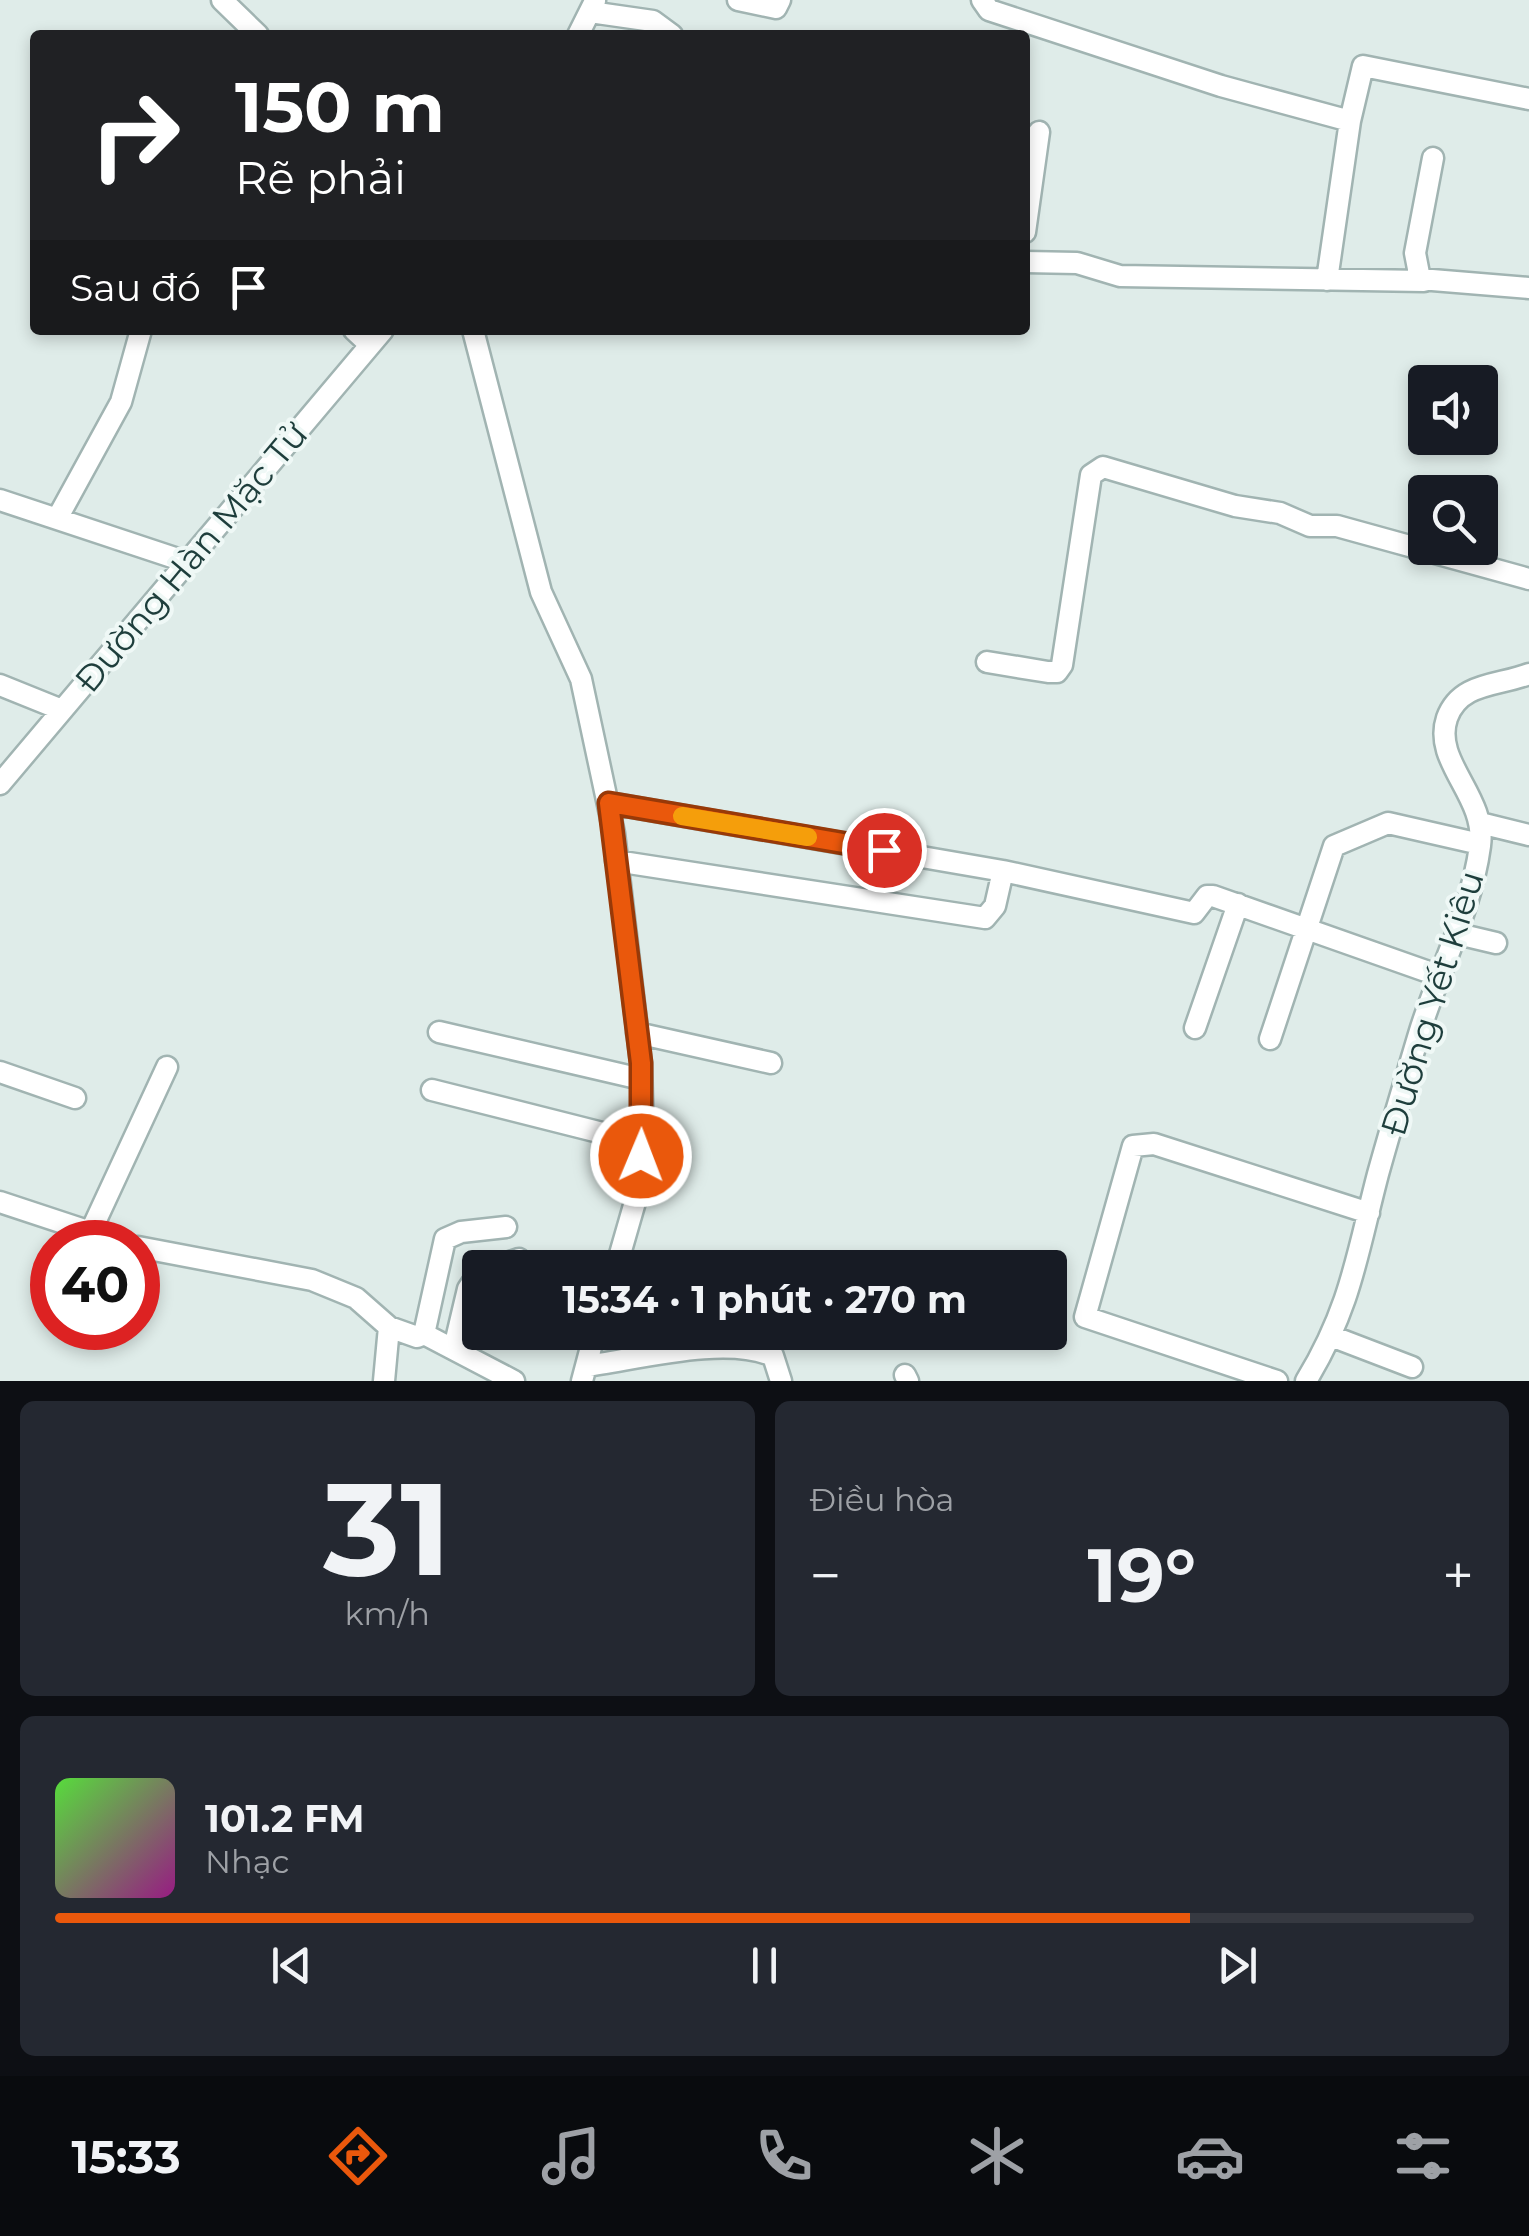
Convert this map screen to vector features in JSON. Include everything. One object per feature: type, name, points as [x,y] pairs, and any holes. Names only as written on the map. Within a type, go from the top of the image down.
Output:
[{"type":"street","points":[[222,0],[253,30]]},
{"type":"street","points":[[738,0],[776,8],[780,0]]},
{"type":"street","points":[[982,0],[989,10],[1221,86],[1350,121]]},
{"type":"street","points":[[581,30],[593,6],[652,21],[665,30]]},
{"type":"street","points":[[1327,280],[1350,121],[1363,66],[1529,99]]},
{"type":"street","points":[[1030,196],[1039,132]]},
{"type":"street","points":[[1424,282],[1418,275],[1415,253],[1433,158]]},
{"type":"street","points":[[1030,262],[1077,263],[1120,276],[1529,288]]},
{"type":"street","points":[[58,517],[121,402],[139,335]]},
{"type":"street","points":[[474,335],[520,520],[541,592],[580,679],[609,803],[642,1078],[642,1142],[635,1202],[621,1250]]},
{"type":"street","name":"Đường Hàn Mặc Tử","points":[[0,784],[8,764],[62,710],[376,338]]},
{"type":"street","points":[[987,662],[1048,672],[1056,672],[1062,665],[1092,475],[1103,468],[1235,506],[1280,513],[1310,526],[1349,529],[1529,579]]},
{"type":"street","points":[[0,500],[186,562]]},
{"type":"street","name":"Đường Yết Kiêu","points":[[1306,1381],[1344,1311],[1440,976],[1458,934],[1480,834],[1472,796],[1446,750],[1449,714],[1467,691],[1529,674]]},
{"type":"street","points":[[0,685],[62,710]]},
{"type":"street","points":[[609,803],[1003,871],[1194,913],[1207,896],[1440,976]]},
{"type":"street","points":[[1270,1039],[1334,846],[1388,823],[1480,834],[1529,835]]},
{"type":"street","points":[[616,861],[985,918],[994,906],[1003,871]]},
{"type":"street","points":[[1194,1028],[1238,904]]},
{"type":"street","points":[[1458,934],[1496,943]]},
{"type":"street","points":[[438,1032],[642,1078]]},
{"type":"street","points":[[637,1033],[771,1062]]},
{"type":"street","points":[[96,1220],[167,1068]]},
{"type":"street","points":[[0,1072],[75,1098]]},
{"type":"street","points":[[432,1090],[642,1142]]},
{"type":"street","points":[[1277,1381],[1085,1316],[1133,1146],[1154,1144],[1369,1213]]},
{"type":"street","points":[[0,1202],[54,1220]]},
{"type":"street","points":[[424,1334],[444,1239],[460,1232],[506,1227]]},
{"type":"street","points":[[160,1251],[312,1280],[356,1298],[389,1328],[417,1337],[424,1334],[514,1381]]},
{"type":"street","points":[[454,1348],[462,1314]]},
{"type":"street","points":[[384,1381],[389,1328]]},
{"type":"street","points":[[1331,1336],[1412,1366]]},
{"type":"street","points":[[584,1374],[712,1349],[756,1348],[773,1356],[780,1381]]},
{"type":"slow traffic","points":[[682,816],[808,837]]},
{"type":"route","points":[[641,1156],[641,1063],[609,803],[884,850]]}]
